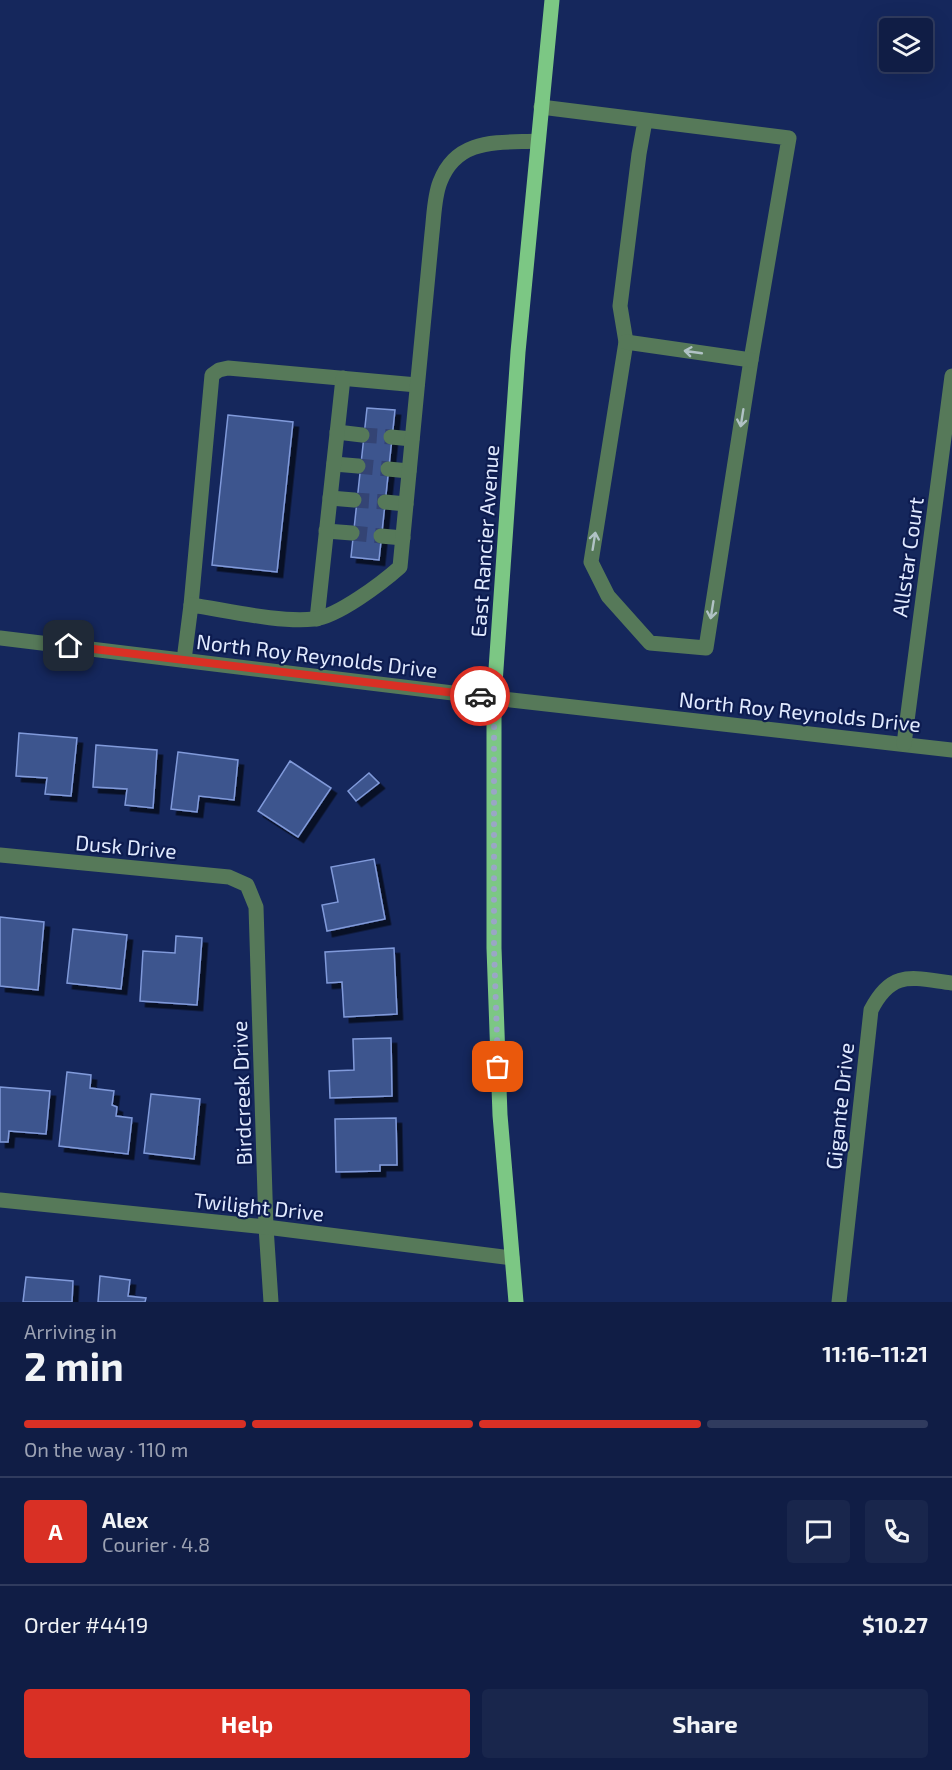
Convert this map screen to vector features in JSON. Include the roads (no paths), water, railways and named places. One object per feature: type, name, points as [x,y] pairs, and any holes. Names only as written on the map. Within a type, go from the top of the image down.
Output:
[{"type":"main road","name":"East Rancier Avenue","points":[[516,1302],[500,1115],[494,948],[494,698],[518,352],[552,0]]},
{"type":"street","points":[[541,107],[789,138],[751,360],[706,648],[650,643],[608,596],[591,562],[626,342],[620,306],[645,121]]},
{"type":"street","points":[[191,605],[291,620],[317,619],[345,606],[387,579],[400,567],[432,232],[440,183],[451,162],[469,148],[489,143],[538,141]]},
{"type":"street","points":[[626,342],[751,360]]},
{"type":"street","points":[[184,660],[212,375],[228,368],[417,385]]},
{"type":"street","name":"Allstar Court","points":[[904,744],[952,376]]},
{"type":"street","points":[[317,619],[343,378]]},
{"type":"street","points":[[337,432],[362,435]]},
{"type":"street","points":[[392,437],[412,439]]},
{"type":"street","points":[[334,464],[358,466]]},
{"type":"street","points":[[388,469],[409,471]]},
{"type":"street","points":[[330,498],[354,500]]},
{"type":"street","points":[[385,502],[406,504]]},
{"type":"street","points":[[326,531],[351,533]]},
{"type":"street","points":[[381,536],[403,538]]},
{"type":"street","name":"North Roy Reynolds Drive","points":[[0,638],[494,698],[952,750]]},
{"type":"street","name":"Dusk Drive","points":[[0,855],[229,877],[246,885]]},
{"type":"street","name":"Birdcreek Drive","points":[[246,885],[256,907],[266,1227],[271,1302]]},
{"type":"street","name":"Gigante Drive","points":[[839,1302],[871,1010],[879,994],[895,981],[912,978],[952,983]]},
{"type":"street","name":"Twilight Drive","points":[[0,1200],[266,1227],[512,1258]]},
{"type":"tunnel","points":[[362,435],[391,437]]},
{"type":"tunnel","points":[[358,466],[388,469]]},
{"type":"tunnel","points":[[354,500],[385,502]]},
{"type":"tunnel","points":[[352,533],[381,536]]}]
